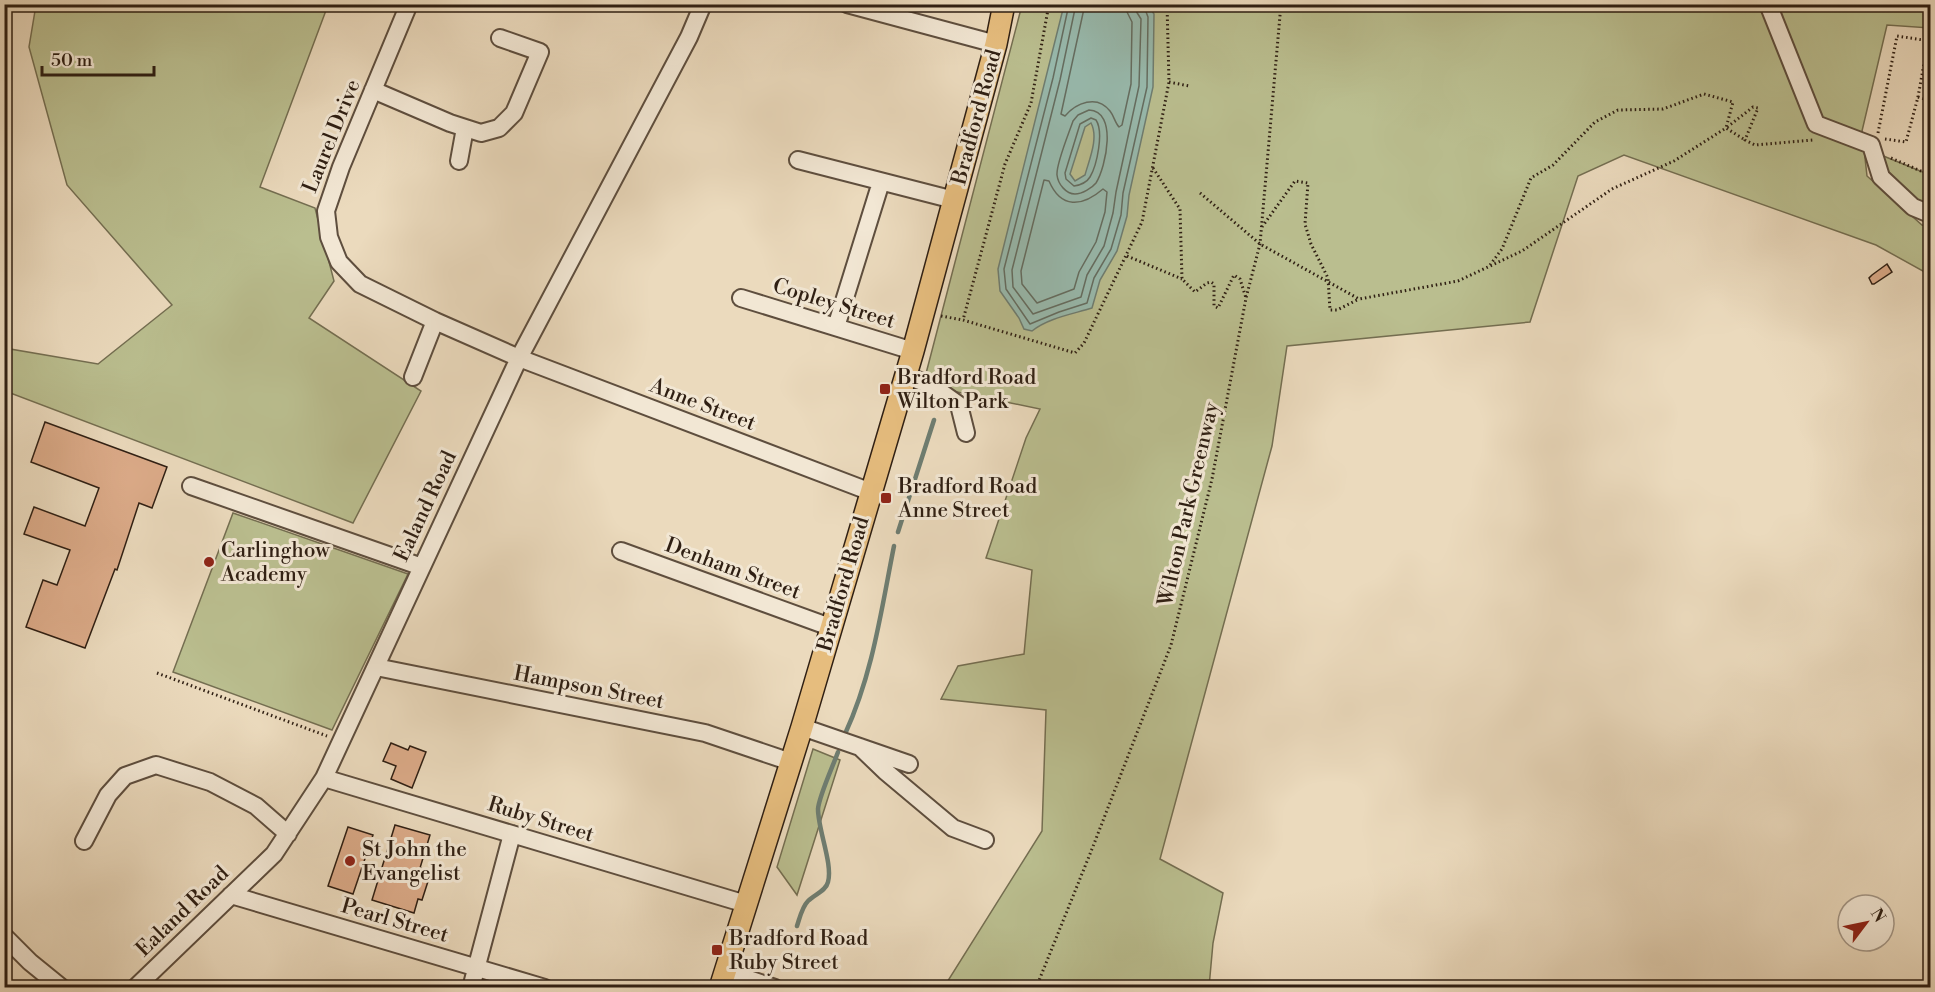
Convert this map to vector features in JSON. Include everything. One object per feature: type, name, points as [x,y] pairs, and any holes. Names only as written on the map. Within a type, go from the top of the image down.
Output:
[{"type":"main road","name":"Bradford Road","points":[[723,979],[802,727],[906,376],[996,44],[1004,4]]},
{"type":"street","name":"Laurel Drive","points":[[409,4],[340,167],[326,211],[329,237],[339,262],[360,284],[435,321],[519,358]]},
{"type":"street","name":"Ealand Road","points":[[135,987],[274,854],[324,778],[519,358],[689,37],[703,4]]},
{"type":"street","points":[[847,4],[996,44]]},
{"type":"street","points":[[1768,4],[1816,124],[1871,145],[1881,177],[1913,207],[1930,214]]},
{"type":"street","points":[[373,90],[450,123],[481,133],[499,128],[514,113],[540,52],[500,38]]},
{"type":"street","points":[[459,161],[465,128]]},
{"type":"street","points":[[798,160],[954,200]]},
{"type":"street","points":[[836,327],[881,182]]},
{"type":"street","name":"Copley Street","points":[[741,298],[913,351]]},
{"type":"street","points":[[413,377],[435,321]]},
{"type":"street","name":"Anne Street","points":[[519,358],[870,492]]},
{"type":"street","points":[[906,376],[932,385],[959,405],[966,433]]},
{"type":"street","points":[[191,486],[422,567]]},
{"type":"street","name":"Denham Street","points":[[621,551],[830,627]]},
{"type":"street","name":"Hampson Street","points":[[376,667],[705,733],[791,762]]},
{"type":"street","points":[[802,727],[909,764]]},
{"type":"street","points":[[860,747],[953,828],[985,840]]},
{"type":"street","points":[[84,841],[108,795],[125,776],[156,765],[210,782],[256,806],[288,834]]},
{"type":"street","name":"Ruby Street","points":[[324,778],[746,904]]},
{"type":"street","points":[[471,987],[512,834]]},
{"type":"street","name":"Pearl Street","points":[[231,895],[545,987]]},
{"type":"street","points":[[4,936],[30,962],[62,987]]},
{"type":"street","points":[[723,979],[775,987]]},
{"type":"path","points":[[1049,4],[1031,103],[1005,164],[963,320],[1075,353],[1084,343],[1142,222],[1169,82],[1167,4]]},
{"type":"path","name":"Wilton Park Greenway","points":[[1036,987],[1171,645],[1212,479],[1246,298],[1260,244],[1281,4]]},
{"type":"path","points":[[1897,36],[1929,41],[1906,142],[1877,137],[1897,36]]},
{"type":"path","points":[[1169,82],[1189,86]]},
{"type":"path","points":[[1489,267],[1502,249],[1531,178],[1553,165],[1595,122],[1618,110],[1663,109],[1704,94],[1733,102],[1726,128]]},
{"type":"path","points":[[1918,97],[1930,101]]},
{"type":"path","points":[[1260,244],[1263,225],[1295,181],[1308,183],[1305,224],[1311,244],[1328,281],[1330,310],[1337,310],[1359,299],[1458,281],[1489,267],[1522,251],[1611,189],[1674,161],[1726,128],[1753,107],[1758,108],[1745,140]]},
{"type":"path","points":[[1726,128],[1755,145],[1813,140]]},
{"type":"path","points":[[1871,145],[1881,155],[1930,176]]},
{"type":"path","points":[[1153,168],[1180,209],[1182,279]]},
{"type":"path","points":[[1200,193],[1260,244],[1359,299]]},
{"type":"path","points":[[1127,256],[1182,279],[1195,292],[1211,282],[1214,284],[1214,306],[1218,308],[1234,275],[1240,279],[1246,298]]},
{"type":"path","points":[[158,673],[341,741]]},
{"type":"green space","points":[[36,5],[328,5],[260,187],[315,208],[334,281],[309,318],[421,391],[353,523],[5,391],[4,348],[98,364],[172,305],[67,185],[29,47]]},
{"type":"green space","points":[[1022,5],[1930,5],[1930,28],[1887,25],[1862,131],[1867,176],[1922,225],[1930,227],[1930,275],[1876,245],[1624,155],[1578,176],[1530,322],[1287,346],[1272,446],[1160,859],[1223,893],[1213,943],[1209,987],[944,987],[1042,831],[1046,710],[941,699],[958,666],[1024,654],[1032,570],[986,558],[1026,438],[1040,409],[923,385]]},
{"type":"green space","points":[[1881,155],[1930,175],[1930,214],[1881,177]]},
{"type":"green space","points":[[233,513],[408,574],[332,730],[173,672]]},
{"type":"green space","points":[[813,749],[840,760],[797,895],[777,867]]},
{"type":"water","points":[[1064,5],[1148,5],[1154,14],[1153,87],[1129,195],[1127,216],[1117,251],[1100,280],[1092,308],[1053,320],[1032,331],[1024,329],[1000,291],[998,269]],"holes":[[[1091,123],[1092,149],[1085,175],[1075,181],[1070,174],[1085,127]]]},
{"type":"building","points":[[1887,264],[1892,272],[1872,284],[1869,278]]},
{"type":"building","points":[[45,422],[167,467],[152,508],[139,503],[117,570],[115,569],[85,648],[26,627],[43,580],[57,585],[70,550],[24,534],[34,507],[85,526],[99,488],[31,462]]},
{"type":"building","points":[[391,743],[408,750],[410,746],[426,752],[412,788],[391,779],[396,766],[383,761]]},
{"type":"building","points":[[395,825],[430,835],[420,868],[431,872],[422,900],[418,899],[414,913],[372,900]]},
{"type":"building","name":"St John the Evangelist","points":[[348,827],[373,835],[353,894],[328,886]]},
{"type":"waterway","points":[[898,532],[934,420]]},
{"type":"waterway","points":[[845,734],[855,711],[869,665],[894,546]]},
{"type":"waterway","points":[[797,926],[806,903],[823,890],[828,882],[829,866],[818,809],[823,789],[838,752]]},
{"type":"place","name":"Bradford Road Wilton Park","points":[[885,389]]},
{"type":"place","name":"Bradford Road Anne Street","points":[[886,498]]},
{"type":"place","name":"Carlinghow Academy","points":[[209,562]]},
{"type":"place","name":"St John the Evangelist","points":[[350,861]]},
{"type":"place","name":"Bradford Road Ruby Street","points":[[717,950]]}]
